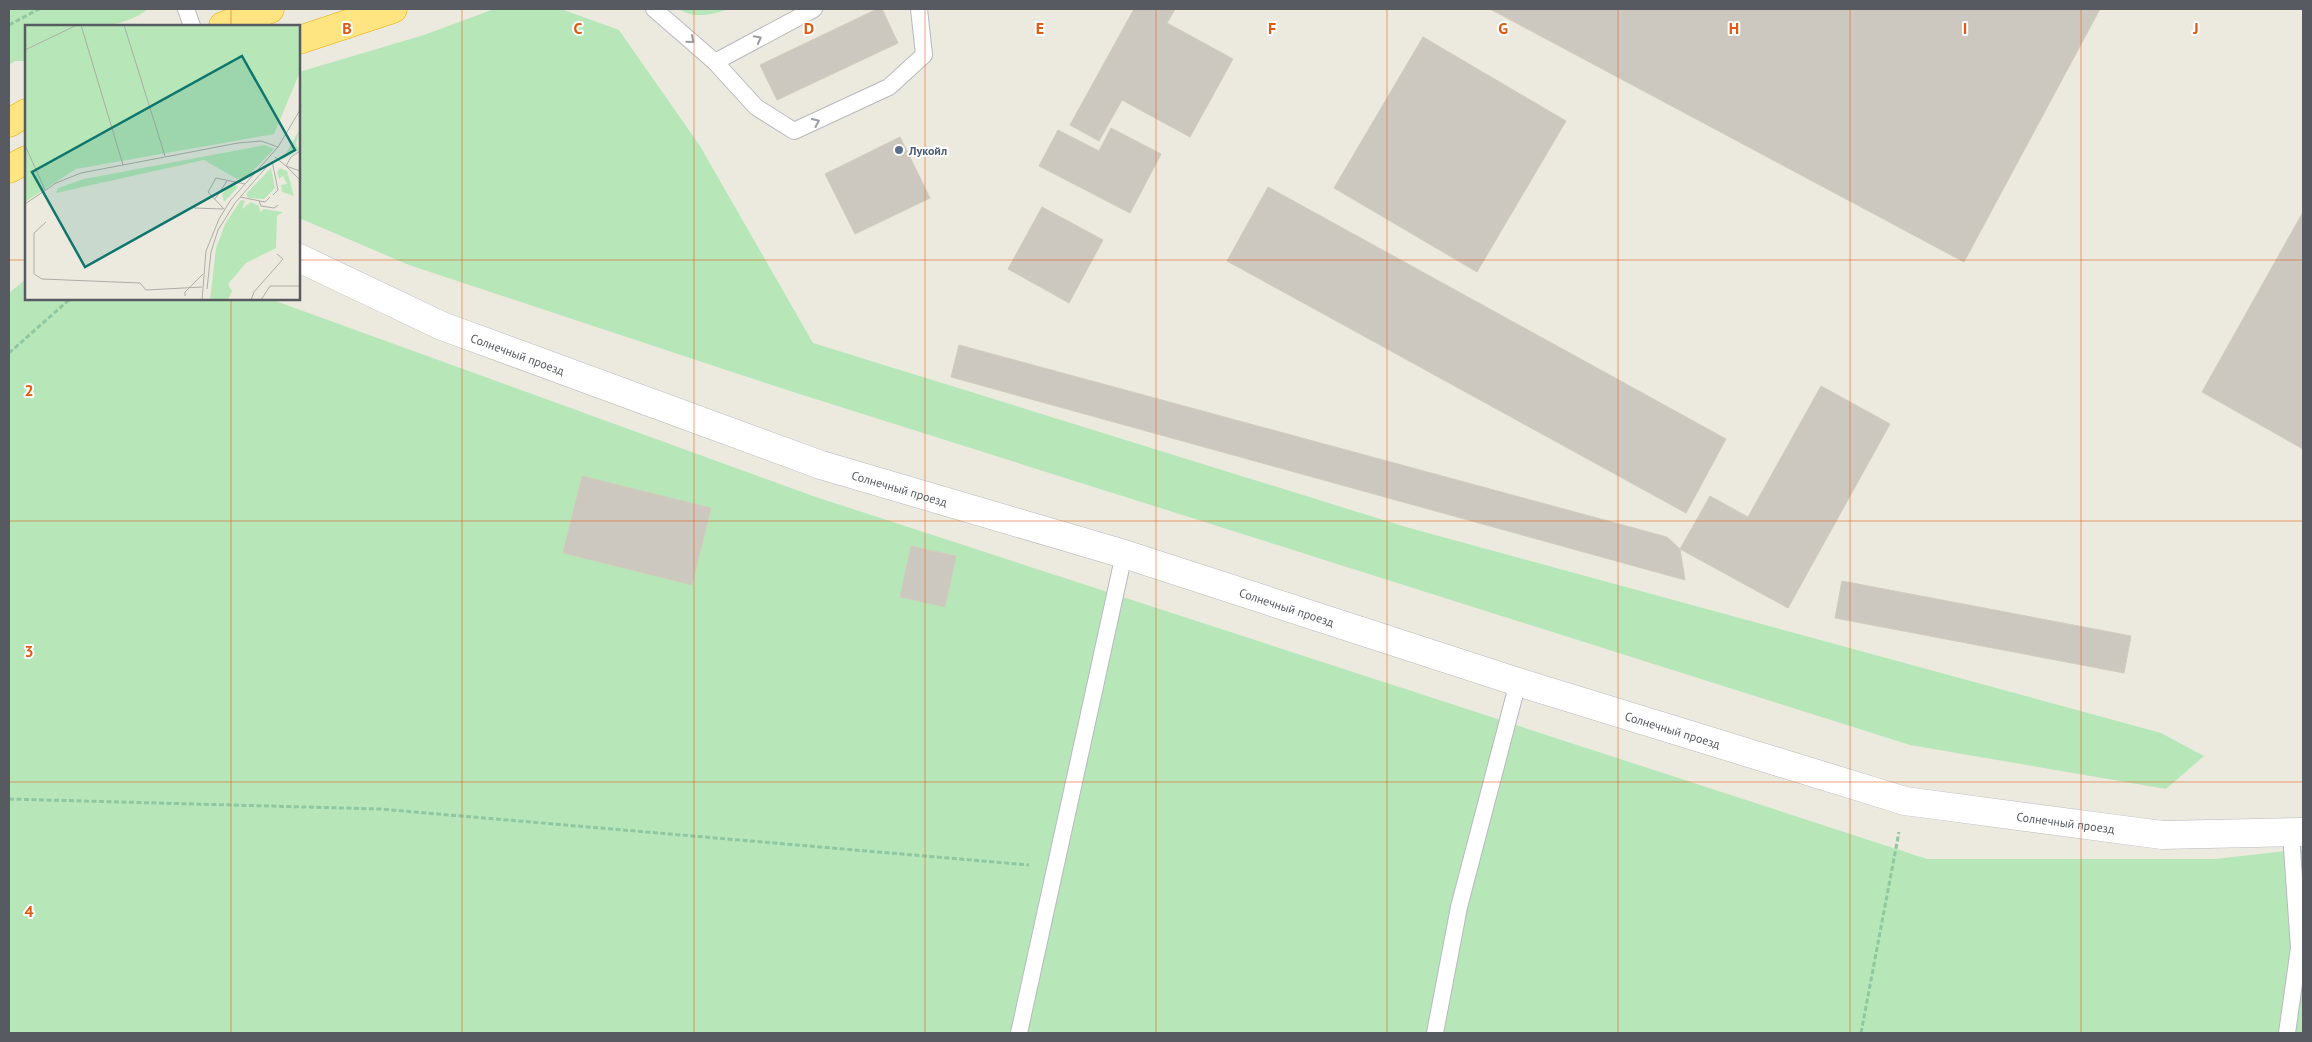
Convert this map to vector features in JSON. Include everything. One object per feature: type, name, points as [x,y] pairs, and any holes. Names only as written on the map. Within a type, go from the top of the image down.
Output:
[{"type":"highway","points":[[237,18],[270,9]]},
{"type":"highway","points":[[300,40],[393,9]]},
{"type":"highway","points":[[9,123],[25,114]]},
{"type":"highway","points":[[9,169],[25,161]]},
{"type":"street","name":"Солнечный проезд","points":[[300,258],[442,326],[821,464],[1124,554],[1518,682],[1905,801],[2162,835],[2297,833]]},
{"type":"lane","points":[[186,9],[192,25]]},
{"type":"lane","points":[[654,9],[715,62],[756,107],[794,131],[889,87],[924,55],[919,9]]},
{"type":"lane","points":[[715,62],[814,9]]},
{"type":"lane","points":[[1019,1033],[1124,554]]},
{"type":"lane","points":[[1435,1033],[1459,907],[1518,682]]},
{"type":"lane","points":[[2286,1033],[2299,948],[2297,833]]},
{"type":"path","points":[[9,25],[39,9]]},
{"type":"path","points":[[9,353],[69,300]]},
{"type":"path","points":[[9,799],[380,809],[1054,867]]},
{"type":"path","points":[[1862,1033],[1905,801]]},
{"type":"green space","points":[[9,9],[148,9],[135,17],[110,25],[25,25],[25,61],[15,61],[9,65]]},
{"type":"green space","points":[[494,9],[561,9],[619,30],[700,146],[813,343],[1406,527],[2161,733],[2204,756],[2166,789],[1910,745],[790,391],[409,265],[300,218],[300,72],[424,35]]},
{"type":"green space","points":[[679,9],[729,9],[716,13],[697,15]]},
{"type":"green space","points":[[25,280],[25,300],[273,300],[813,496],[1927,859],[2215,859],[2303,849],[2303,1033],[9,1033],[9,293]]},
{"type":"building","points":[[877,9],[882,9],[898,43],[777,100],[760,65]]},
{"type":"building","points":[[1134,9],[1175,9],[1167,23],[1233,59],[1190,137],[1122,100],[1099,141],[1070,125]]},
{"type":"building","points":[[1490,9],[2100,9],[1964,262]]},
{"type":"building","points":[[1423,37],[1566,121],[1477,272],[1334,188]]},
{"type":"building","points":[[1111,128],[1161,154],[1130,213],[1039,166],[1058,130],[1099,151]]},
{"type":"building","points":[[900,137],[930,198],[855,234],[825,174]]},
{"type":"building","points":[[1268,187],[1726,439],[1686,513],[1227,261]]},
{"type":"building","points":[[1042,207],[1103,240],[1069,303],[1008,269]]},
{"type":"building","points":[[2303,212],[2303,449],[2202,392]]},
{"type":"building","points":[[959,345],[1667,537],[1680,549],[1685,580],[951,377]]},
{"type":"building","points":[[1821,386],[1890,424],[1788,608],[1680,549],[1710,496],[1748,517]]},
{"type":"building","points":[[582,476],[711,508],[692,585],[563,553]]},
{"type":"building","points":[[911,546],[956,556],[945,607],[900,597]]},
{"type":"building","points":[[1842,581],[2131,636],[2124,673],[1835,618]]},
{"type":"place","name":"Лукойл","points":[[899,150]]}]
